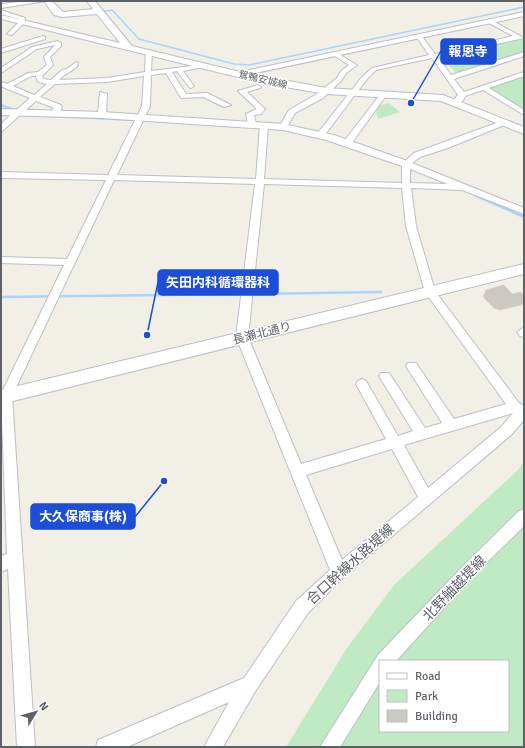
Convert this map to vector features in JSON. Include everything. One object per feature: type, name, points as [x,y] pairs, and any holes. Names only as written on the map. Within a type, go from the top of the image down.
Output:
[{"type":"street","points":[[1,6],[4,1]]},
{"type":"street","points":[[1,6],[43,1]]},
{"type":"street","points":[[48,1],[57,13],[62,15],[100,10]]},
{"type":"street","points":[[91,1],[100,10],[128,47]]},
{"type":"street","points":[[1,12],[22,18],[22,22],[10,34]]},
{"type":"street","points":[[243,74],[524,14]]},
{"type":"street","name":"鴛鴨安城線","points":[[1,17],[243,74],[326,91],[425,95],[459,99],[505,123],[524,131]]},
{"type":"street","points":[[489,21],[521,38]]},
{"type":"street","points":[[419,36],[449,78],[459,99],[484,88],[524,74]]},
{"type":"street","points":[[1,51],[48,37],[56,39],[55,43],[58,43],[58,46],[47,57],[50,65],[41,74],[40,81],[53,82],[107,80],[168,72],[206,65]]},
{"type":"street","points":[[321,134],[355,92],[364,78],[374,69],[521,38]]},
{"type":"street","points":[[1,71],[34,48],[48,43],[55,43]]},
{"type":"street","points":[[26,747],[8,562],[3,396],[146,106],[149,52]]},
{"type":"street","points":[[282,127],[292,112],[320,96],[340,79],[343,72],[354,65],[335,54]]},
{"type":"street","points":[[449,78],[524,54]]},
{"type":"street","points":[[13,62],[27,63]]},
{"type":"street","points":[[1,130],[16,112],[53,82],[64,71],[69,71],[76,64]]},
{"type":"street","points":[[179,70],[191,86]]},
{"type":"street","points":[[168,72],[184,96],[204,95],[227,105]]},
{"type":"street","points":[[4,86],[30,74],[41,74]]},
{"type":"street","points":[[243,74],[259,88],[242,91],[261,109],[258,112],[250,114],[252,124]]},
{"type":"street","points":[[4,86],[58,107],[55,113]]},
{"type":"street","points":[[484,88],[524,112]]},
{"type":"street","points":[[348,142],[384,93]]},
{"type":"street","points":[[102,115],[103,94]]},
{"type":"street","points":[[1,112],[102,115],[252,124],[282,127],[321,134],[348,142],[524,211]]},
{"type":"street","points":[[297,471],[450,426],[520,411],[430,292],[411,226],[406,186],[406,164],[417,154],[445,146],[505,123]]},
{"type":"street","points":[[264,125],[260,182],[242,337],[339,572]]},
{"type":"street","points":[[1,175],[466,187]]},
{"type":"street","points":[[1,260],[70,262]]},
{"type":"street","name":"長瀬北通り","points":[[3,396],[524,269]]},
{"type":"street","points":[[412,366],[450,426]]},
{"type":"street","points":[[385,376],[422,435]]},
{"type":"street","points":[[362,384],[426,498]]},
{"type":"street","name":"合口幹線水路堤線","points":[[213,747],[250,684],[302,607],[339,572],[506,431],[520,411]]},
{"type":"street","name":"北野舳越堤線","points":[[385,660],[469,570],[524,516]]},
{"type":"street","points":[[329,747],[379,668]]},
{"type":"street","points":[[105,747],[250,684]]},
{"type":"green space","points":[[519,38],[524,41],[524,52],[457,74],[447,63],[458,60],[449,54]]},
{"type":"green space","points":[[524,74],[524,111],[486,87]]},
{"type":"green space","points":[[389,103],[400,112],[378,119],[376,112],[378,106]]},
{"type":"green space","points":[[524,461],[524,747],[286,747],[347,648],[394,585],[519,469]]},
{"type":"building","points":[[504,285],[512,294],[521,292],[524,296],[524,304],[500,310],[494,308],[483,297],[486,290]]},
{"type":"waterway","points":[[100,12],[112,10],[139,39],[234,64],[249,65],[524,7]]},
{"type":"waterway","points":[[1,105],[15,110]]},
{"type":"waterway","points":[[28,115],[152,121]]},
{"type":"waterway","points":[[471,193],[477,196]]},
{"type":"waterway","points":[[477,196],[524,217]]},
{"type":"waterway","points":[[249,294],[381,292]]},
{"type":"waterway","points":[[1,297],[244,294]]},
{"type":"place","name":"報恩寺","points":[[411,103]]},
{"type":"place","name":"矢田内科循環器科","points":[[147,335]]},
{"type":"place","name":"大久保商事(株)","points":[[164,481]]}]
